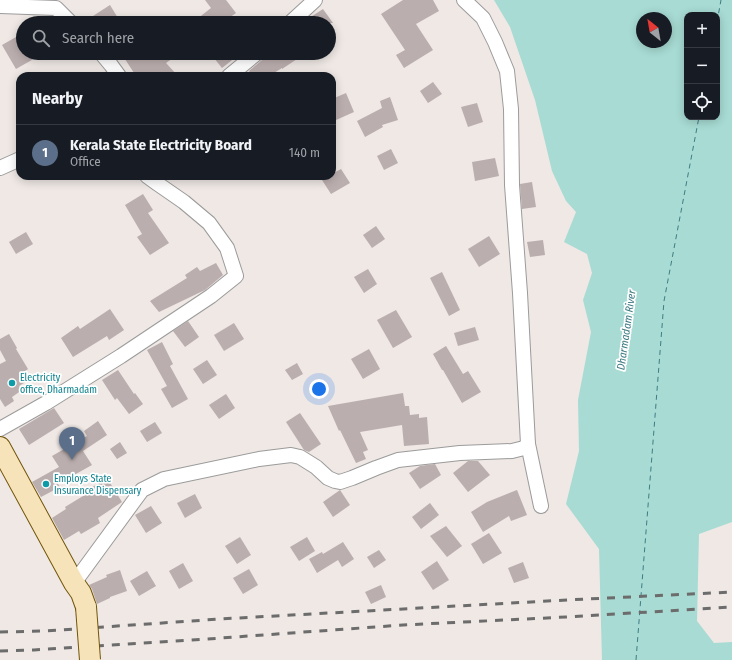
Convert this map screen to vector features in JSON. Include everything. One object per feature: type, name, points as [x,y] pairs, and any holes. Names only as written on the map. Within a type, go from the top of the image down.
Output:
[{"type":"main road","points":[[0,447],[81,593],[86,607],[90,660]]},
{"type":"street","points":[[298,16],[315,0]]},
{"type":"street","points":[[464,0],[483,18],[507,71],[511,109],[512,185],[520,293],[528,444],[541,506]]},
{"type":"street","points":[[0,6],[56,4],[65,16]]},
{"type":"street","points":[[107,60],[116,72]]},
{"type":"street","points":[[234,72],[248,60]]},
{"type":"street","points":[[0,168],[16,161]]},
{"type":"street","points":[[0,429],[46,403],[121,356],[211,296],[236,276],[227,248],[209,224],[184,202],[152,180]]},
{"type":"street","points":[[74,582],[142,490],[164,479],[259,459],[291,455],[300,457],[316,467],[328,478],[340,482],[398,460],[460,453],[512,451],[524,448],[528,444]]},
{"type":"water","name":"Dharmadam River","points":[[494,0],[732,0],[732,522],[699,534],[697,621],[714,643],[732,642],[732,660],[602,660],[599,549],[566,504],[579,451],[578,400],[591,332],[583,300],[592,273],[587,254],[564,242],[576,212],[566,201],[552,171],[535,100],[510,27]]},
{"type":"building","points":[[205,0],[226,0],[236,13],[232,16],[201,16],[211,8]]},
{"type":"building","points":[[403,0],[433,0],[439,11],[416,24],[433,50],[404,68],[396,55],[405,50],[381,14]]},
{"type":"building","points":[[110,5],[117,16],[93,16]]},
{"type":"building","points":[[323,9],[328,16],[312,16]]},
{"type":"building","points":[[16,37],[16,60],[32,60],[16,69],[2,45]]},
{"type":"building","points":[[126,60],[170,60],[166,63],[174,72],[133,72]]},
{"type":"building","points":[[216,60],[232,60],[222,68]]},
{"type":"building","points":[[262,60],[296,60],[276,72],[249,71]]},
{"type":"building","points":[[433,82],[442,94],[428,103],[420,91]]},
{"type":"building","points":[[346,93],[354,112],[336,120],[336,97]]},
{"type":"building","points":[[390,97],[398,120],[382,125],[383,127],[365,137],[357,121],[382,108],[380,101]]},
{"type":"building","points":[[477,103],[483,122],[468,127],[461,107]]},
{"type":"building","points":[[391,149],[398,163],[384,170],[377,156]]},
{"type":"building","points":[[495,158],[499,176],[475,181],[472,162]]},
{"type":"building","points":[[341,169],[350,183],[331,194],[322,180],[336,180],[336,172]]},
{"type":"building","points":[[532,182],[536,207],[522,209],[520,184]]},
{"type":"building","points":[[143,194],[153,210],[148,213],[169,243],[150,255],[137,237],[142,234],[125,205]]},
{"type":"building","points":[[376,226],[385,239],[372,248],[363,235]]},
{"type":"building","points":[[26,232],[33,244],[16,254],[9,242]]},
{"type":"building","points":[[489,236],[500,254],[479,267],[468,249]]},
{"type":"building","points":[[543,240],[545,255],[530,257],[527,242]]},
{"type":"building","points":[[216,263],[223,275],[205,290],[159,312],[150,301],[187,278],[185,275],[197,267],[200,271]]},
{"type":"building","points":[[368,269],[377,284],[364,293],[354,277]]},
{"type":"building","points":[[442,272],[460,310],[449,316],[430,278]]},
{"type":"building","points":[[110,309],[124,330],[109,340],[107,336],[73,357],[61,338],[78,326],[80,329]]},
{"type":"building","points":[[396,310],[412,337],[393,348],[377,320]]},
{"type":"building","points":[[188,321],[199,337],[185,347],[173,331]]},
{"type":"building","points":[[234,323],[244,339],[224,351],[214,335]]},
{"type":"building","points":[[475,327],[479,340],[458,346],[454,333]]},
{"type":"building","name":"Electricity office, Dharmadam","points":[[9,334],[28,369],[24,372],[29,380],[19,386],[22,390],[12,397],[14,401],[5,407],[0,399],[0,364],[6,361],[0,350],[0,339]]},
{"type":"building","points":[[162,342],[173,364],[170,366],[188,399],[172,408],[161,389],[167,386],[147,350]]},
{"type":"building","points":[[446,346],[463,374],[468,371],[481,392],[462,403],[433,354]]},
{"type":"building","points":[[369,349],[380,369],[363,379],[351,359]]},
{"type":"building","points":[[207,360],[217,375],[203,384],[193,369]]},
{"type":"building","points":[[297,363],[303,374],[292,380],[285,370]]},
{"type":"building","points":[[118,370],[134,394],[135,393],[143,404],[129,414],[117,398],[115,400],[102,380]]},
{"type":"building","points":[[403,393],[405,406],[409,406],[410,415],[419,414],[419,418],[427,417],[429,444],[404,446],[402,425],[360,432],[368,450],[363,452],[366,459],[356,463],[328,406]]},
{"type":"building","points":[[226,394],[235,408],[219,419],[209,405]]},
{"type":"building","points":[[54,408],[64,423],[29,445],[19,429]]},
{"type":"building","points":[[300,413],[321,444],[309,452],[304,450],[286,422]]},
{"type":"building","points":[[98,421],[107,435],[83,451],[92,465],[58,484],[60,487],[41,497],[32,482],[59,467],[52,456],[87,436],[84,431]]},
{"type":"building","points":[[155,422],[162,433],[147,442],[140,431]]},
{"type":"building","points":[[120,442],[127,453],[117,459],[110,449]]},
{"type":"building","points":[[468,461],[478,461],[490,475],[468,492],[453,473]]},
{"type":"building","points":[[435,464],[441,475],[420,489],[409,473],[420,466]]},
{"type":"building","points":[[107,478],[122,502],[98,518],[100,523],[81,534],[79,531],[64,540],[52,518],[66,509],[65,507],[88,493],[86,491]]},
{"type":"building","points":[[340,490],[350,505],[333,517],[323,502]]},
{"type":"building","points":[[517,490],[527,515],[511,521],[509,516],[483,532],[471,512],[487,502]]},
{"type":"building","points":[[195,494],[202,508],[185,518],[177,503]]},
{"type":"building","points":[[430,503],[439,515],[421,529],[412,517]]},
{"type":"building","points":[[151,506],[162,523],[146,533],[135,515]]},
{"type":"building","points":[[446,526],[462,546],[447,557],[430,536]]},
{"type":"building","points":[[489,533],[502,553],[483,564],[471,544]]},
{"type":"building","points":[[240,537],[251,555],[237,564],[225,546]]},
{"type":"building","points":[[307,537],[315,551],[299,561],[290,547]]},
{"type":"building","points":[[343,542],[354,559],[342,567],[338,560],[317,573],[309,559],[322,552],[323,554]]},
{"type":"building","points":[[379,550],[386,560],[374,568],[367,557]]},
{"type":"building","points":[[437,561],[449,580],[433,590],[421,572]]},
{"type":"building","points":[[523,562],[529,578],[514,583],[508,568]]},
{"type":"building","points":[[183,563],[193,581],[179,589],[169,571]]},
{"type":"building","points":[[249,569],[258,585],[243,594],[233,578]]},
{"type":"building","points":[[120,570],[127,591],[110,597],[97,604],[92,589],[89,585],[107,577],[106,575]]},
{"type":"building","points":[[147,571],[156,586],[139,596],[130,581]]},
{"type":"building","points":[[381,585],[386,597],[371,604],[365,592]]},
{"type":"ferry route","points":[[719,12],[721,0]]},
{"type":"ferry route","points":[[636,660],[664,301],[698,120]]},
{"type":"railway","points":[[0,632],[45,631],[220,619],[732,592]]},
{"type":"railway","points":[[0,651],[207,639],[403,625],[732,607]]},
{"type":"place","name":"Electricity office, Dharmadam","points":[[12,383]]},
{"type":"place","name":"Kerala State Electricity Board","points":[[72,460]]},
{"type":"place","name":"Employs State Insurance Dispensary","points":[[46,484]]}]
